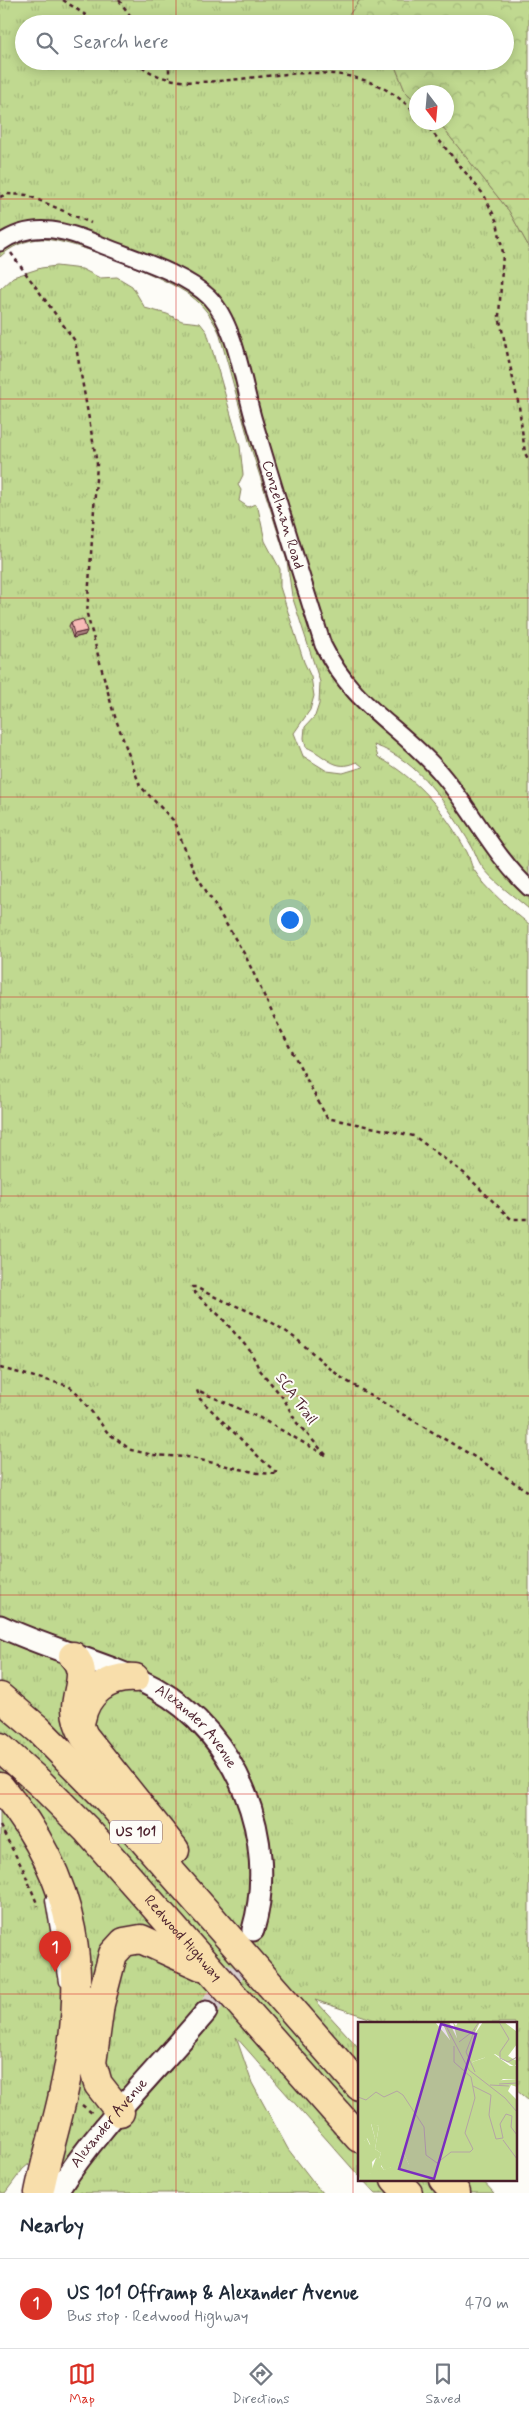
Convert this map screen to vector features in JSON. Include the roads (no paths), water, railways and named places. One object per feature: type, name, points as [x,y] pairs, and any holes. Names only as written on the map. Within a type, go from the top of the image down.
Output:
[{"type":"highway","points":[[73,1656],[80,1664],[82,1673],[76,1710],[81,1730],[96,1753],[178,1854],[263,1976]]},
{"type":"highway","points":[[81,1730],[83,1711],[94,1692],[114,1680],[135,1678]]},
{"type":"highway","name":"US 101","points":[[0,1697],[39,1730],[85,1776],[358,2085]]},
{"type":"highway","name":"Redwood Highway","points":[[0,1747],[41,1784],[86,1829],[358,2137]]},
{"type":"highway","points":[[0,1787],[33,1830],[52,1864],[70,1917],[76,1967],[74,2016],[64,2090],[39,2193]]},
{"type":"highway","points":[[114,2119],[98,2084],[92,2063],[100,2004],[113,1954],[124,1942],[142,1939],[210,1970]]},
{"type":"highway","points":[[74,2016],[80,2074],[84,2086],[114,2119]]},
{"type":"highway","points":[[396,2180],[408,2193]]},
{"type":"highway","points":[[444,2180],[456,2193]]},
{"type":"main road","name":"Alexander Avenue","points":[[0,1626],[73,1656],[135,1678],[172,1699],[198,1722],[223,1752],[242,1785],[254,1820],[261,1860],[260,1899],[253,1930]]},
{"type":"main road","name":"Alexander Avenue","points":[[56,2193],[114,2119],[206,2012]]},
{"type":"street","name":"Conzelman Road","points":[[1,243],[18,233],[37,228],[73,233],[178,278],[208,297],[219,310],[230,334],[255,426],[323,645],[334,666],[369,709],[438,770],[494,849],[529,888]]},
{"type":"lane","points":[[33,1830],[47,1882]]},
{"type":"lane","points":[[48,1892],[62,1970],[74,2016]]},
{"type":"tunnel","points":[[206,2012],[231,1977],[249,1942]]},
{"type":"place","name":"US 101 Offramp & Alexander Avenue","points":[[55,1972]]}]
